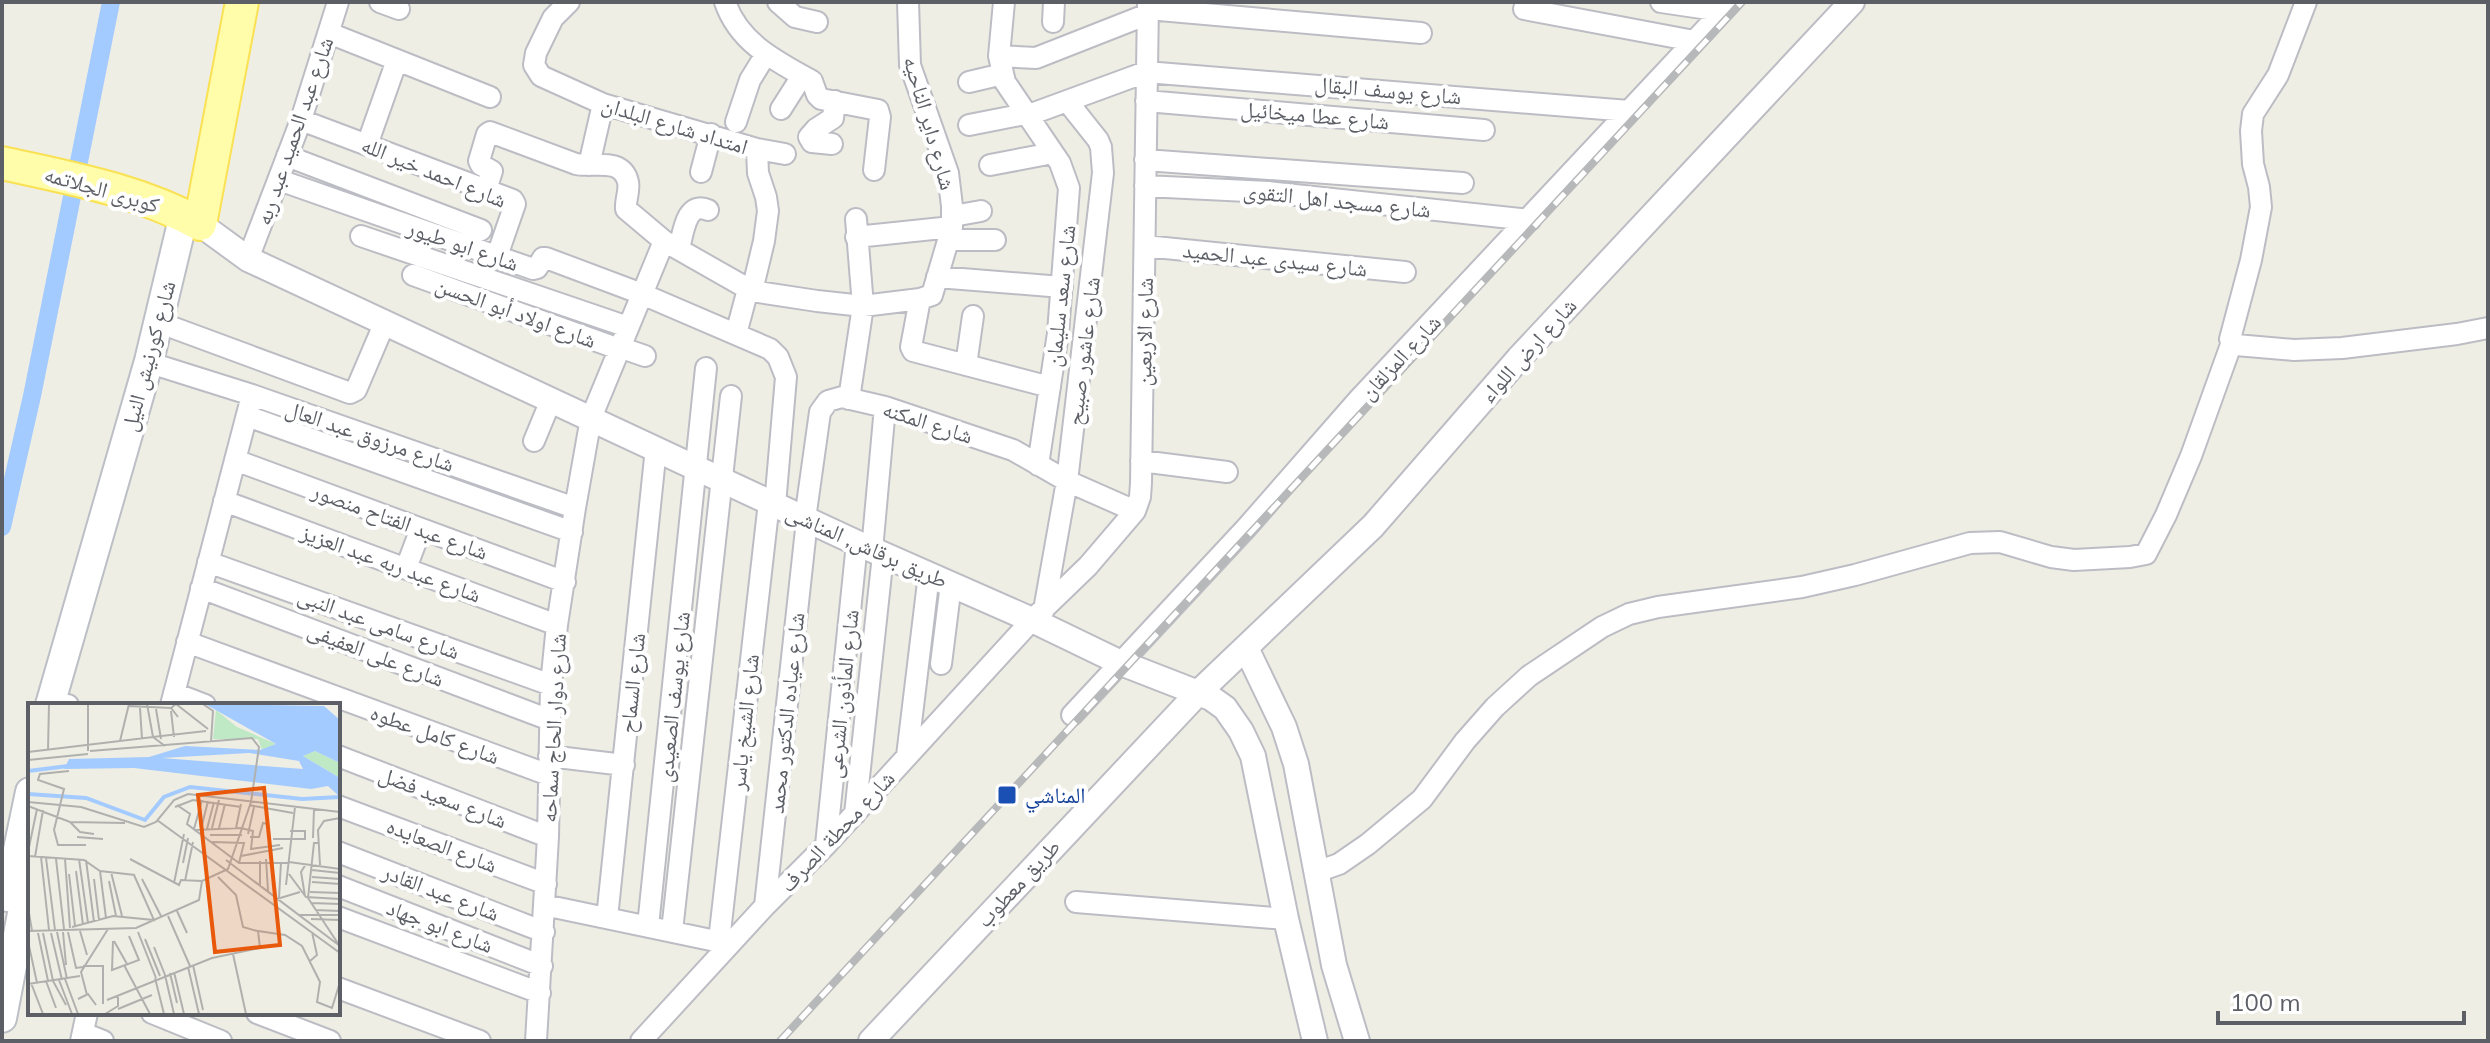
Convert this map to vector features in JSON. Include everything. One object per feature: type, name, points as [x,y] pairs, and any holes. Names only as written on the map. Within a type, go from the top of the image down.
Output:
[{"type":"main road","name":"شارع كورنيش النيل","points":[[132,446],[163,367],[174,328],[227,2]]},
{"type":"main road","name":"شارع كورنيش النيل","points":[[51,703],[67,672],[132,446],[149,361],[192,220],[242,2]]},
{"type":"main road","name":"كوبرى الجلاتمه","points":[[2,163],[102,185],[192,220]]},
{"type":"main road","name":"شارع كورنيش النيل","points":[[67,672],[68,703]]},
{"type":"main road","points":[[2,925],[28,802]]},
{"type":"main road","points":[[2,1018],[28,882]]},
{"type":"street","name":"شارع عبد الحميد عبد ربه","points":[[248,259],[301,120],[338,2]]},
{"type":"street","name":"امتداد شارع البلدان","points":[[569,2],[553,18],[536,53],[534,65],[541,76],[603,104],[757,149],[758,173],[768,211],[764,241],[736,334]]},
{"type":"street","points":[[725,2],[739,30],[766,54],[812,81],[821,99],[879,112],[874,170]]},
{"type":"street","points":[[778,2],[795,17],[817,22]]},
{"type":"street","name":"شارع داير الناحيه","points":[[908,2],[910,65],[948,173],[951,227],[932,295],[920,299]]},
{"type":"street","points":[[1001,65],[1004,2]]},
{"type":"street","points":[[1661,2],[1726,7]]},
{"type":"street","name":"شارع ارض اللواء","points":[[1197,685],[1241,653],[1373,526],[1519,358],[1852,2]]},
{"type":"street","points":[[1316,872],[1339,864],[1422,799],[1475,729],[1529,676],[1602,627],[1629,614],[1658,607],[1802,587],[1970,543],[2000,542],[2051,557],[2074,560],[2146,554],[2191,456],[2232,342],[2230,334],[2251,260],[2261,207],[2253,164],[2253,114],[2278,75],[2306,2]]},
{"type":"street","name":"شارع المزلقان","points":[[1072,715],[1247,527],[1359,399],[1530,220],[1726,7]]},
{"type":"street","points":[[969,82],[1001,65],[1036,58],[1148,8],[1421,33]]},
{"type":"street","name":"شارع الاربعين","points":[[1135,511],[1140,497],[1141,461],[1148,8]]},
{"type":"street","points":[[1523,11],[1694,41]]},
{"type":"street","points":[[329,33],[490,97]]},
{"type":"street","points":[[736,122],[750,80],[766,54]]},
{"type":"street","points":[[367,145],[397,60]]},
{"type":"street","name":"شارع سعد سليمان","points":[[1001,65],[1005,82],[1053,153],[1069,188],[1062,287],[1038,465]]},
{"type":"street","points":[[969,125],[1026,115],[1146,72]]},
{"type":"street","name":"شارع يوسف البقال","points":[[1146,72],[1629,111]]},
{"type":"street","points":[[781,109],[802,76]]},
{"type":"street","points":[[832,144],[812,142],[809,137],[833,118],[835,101]]},
{"type":"street","name":"شارع عاشور صبيح","points":[[1038,615],[1067,481],[1103,173],[1098,140],[1067,101]]},
{"type":"street","name":"شارع عطا ميخائيل","points":[[1146,101],[1484,130]]},
{"type":"street","points":[[589,165],[603,104]]},
{"type":"street","name":"شارع احمد خير الله","points":[[301,120],[515,202],[497,256]]},
{"type":"street","points":[[486,190],[492,171],[479,161],[490,132],[576,164],[600,162],[621,171],[628,180],[626,209],[671,245],[750,290],[863,306],[920,299],[912,350],[1050,387]]},
{"type":"street","points":[[701,172],[711,134]]},
{"type":"street","points":[[757,149],[785,154]]},
{"type":"street","points":[[990,165],[1053,153]]},
{"type":"street","points":[[287,156],[481,230]]},
{"type":"street","points":[[1145,160],[1463,183]]},
{"type":"street","name":"شارع ابو طيور","points":[[279,180],[534,269],[545,257],[642,294]]},
{"type":"street","name":"شارع مسجد اهل التقوى","points":[[1145,186],[1268,192],[1530,220]]},
{"type":"street","points":[[591,418],[642,294],[690,211],[696,207],[708,210]]},
{"type":"street","points":[[951,227],[981,211]]},
{"type":"street","name":"طريق برقاش, المناشى","points":[[192,220],[248,259],[806,519],[940,579],[1038,615],[1121,663],[1151,675],[1197,685],[1225,708],[1253,756],[1286,919],[1315,1041]]},
{"type":"street","points":[[806,519],[820,412],[835,398],[849,399],[863,306],[856,228],[951,227],[995,240]]},
{"type":"street","points":[[361,236],[628,327]]},
{"type":"street","name":"شارع سيدى عبد الحميد","points":[[1145,246],[1405,272]]},
{"type":"street","name":"شارع اولاد أبو الحسن","points":[[413,275],[645,356]]},
{"type":"street","points":[[937,277],[1062,287]]},
{"type":"street","name":"شارع الشيخ ياسر","points":[[642,294],[770,349],[778,357],[786,377],[725,942]]},
{"type":"street","points":[[966,365],[973,316]]},
{"type":"street","points":[[174,328],[350,393],[356,390],[385,322]]},
{"type":"street","points":[[2232,342],[2236,345],[2294,350],[2342,348],[2488,328]]},
{"type":"street","name":"شارع مرزوق عبد العال","points":[[163,367],[575,508]]},
{"type":"street","name":"شارع يوسف الصعيدى","points":[[648,926],[706,368]]},
{"type":"street","points":[[194,703],[172,699],[252,395]]},
{"type":"street","points":[[672,931],[731,396]]},
{"type":"street","name":"شارع المكنه","points":[[849,399],[885,407],[1013,450],[1067,481],[1135,511]]},
{"type":"street","points":[[534,441],[551,400]]},
{"type":"street","points":[[855,814],[871,549],[885,407]]},
{"type":"street","points":[[247,416],[572,532]]},
{"type":"street","name":"شارع دوار الحاج سماحه","points":[[536,1041],[544,932],[551,685],[557,625],[591,418]]},
{"type":"street","name":"شارع السماح","points":[[607,918],[656,448]]},
{"type":"street","name":"شارع عبد الفتاح منصور","points":[[235,460],[565,582]]},
{"type":"street","points":[[1141,461],[1227,472]]},
{"type":"street","name":"شارع عبد ربه عبد العزيز","points":[[224,501],[557,625]]},
{"type":"street","points":[[1038,615],[1088,566],[1135,511]]},
{"type":"street","name":"شارع عياده الدكتور محمد","points":[[765,906],[806,519]]},
{"type":"street","points":[[406,568],[417,539]]},
{"type":"street","name":"شارع المأذون الشرعى","points":[[826,845],[871,549]]},
{"type":"street","name":"شارع سامى عبد النبى","points":[[208,562],[551,685]]},
{"type":"street","points":[[940,579],[941,664]]},
{"type":"street","points":[[907,756],[940,579]]},
{"type":"street","name":"شارع على العفيفى","points":[[201,588],[550,720]]},
{"type":"street","name":"شارع محطة الصرف","points":[[641,1041],[725,942],[826,845],[1038,615]]},
{"type":"street","name":"شارع كامل عطوه","points":[[187,642],[549,766],[624,765]]},
{"type":"street","points":[[1241,653],[1284,727],[1296,764],[1334,965],[1357,1041]]},
{"type":"street","name":"طريق معطوب","points":[[871,1041],[1197,685]]},
{"type":"street","name":"شارع سعيد فضل","points":[[340,757],[548,837]]},
{"type":"street","name":"شارع الصعايده","points":[[340,807],[607,918],[725,942]]},
{"type":"street","name":"شارع عبد القادر","points":[[340,853],[544,932]]},
{"type":"street","name":"شارع ابو جهاد","points":[[340,887],[542,966]]},
{"type":"street","points":[[1076,902],[1286,919]]},
{"type":"street","points":[[340,918],[540,993]]},
{"type":"street","points":[[340,989],[480,1041]]},
{"type":"street","points":[[157,1015],[221,1041]]},
{"type":"street","points":[[262,1015],[330,1041]]},
{"type":"street","points":[[84,1029],[103,1041]]},
{"type":"waterway","points":[[2,527],[32,396],[111,2]]},
{"type":"railway","points":[[780,1041],[1742,2]]},
{"type":"place","name":"المناشي","points":[[1007,795]]}]
